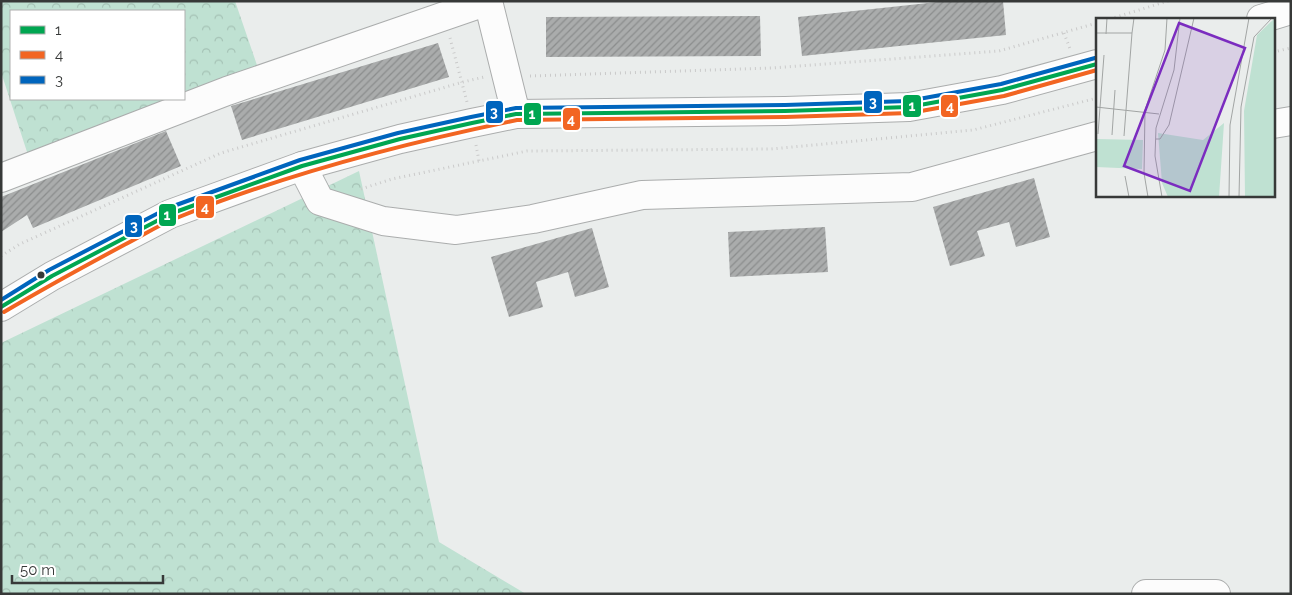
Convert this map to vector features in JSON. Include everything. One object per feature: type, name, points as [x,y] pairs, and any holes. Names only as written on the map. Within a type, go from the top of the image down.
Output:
[{"type":"main road","points":[[1,178],[227,91],[488,1],[516,114]]},
{"type":"main road","points":[[1264,18],[1291,10]]},
{"type":"main road","points":[[1,307],[52,276],[170,214],[302,166],[400,139],[472,123],[516,114],[785,111],[909,106],[1002,90],[1096,64]]},
{"type":"main road","points":[[1274,124],[1291,121]]},
{"type":"main road","points":[[302,166],[320,201],[383,221],[456,230],[534,219],[642,195],[912,187],[1096,136]]},
{"type":"main road","points":[[1146,594],[1216,594]]},
{"type":"path","points":[[1113,18],[1168,1]]},
{"type":"path","points":[[443,17],[463,82],[472,123]]},
{"type":"path","points":[[1,256],[20,244],[221,154],[463,82],[506,73],[522,76],[772,68],[999,52],[1096,23]]},
{"type":"path","points":[[1274,52],[1291,48]]},
{"type":"path","points":[[356,190],[392,179],[527,152],[781,148],[973,130],[1096,98]]},
{"type":"green space","points":[[1,1],[235,1],[259,71],[185,98],[185,10],[10,10],[10,100],[1,72]]},
{"type":"green space","points":[[10,100],[179,100],[28,155]]},
{"type":"green space","points":[[359,171],[439,542],[526,594],[1,594],[1,343]]},
{"type":"building","points":[[947,1],[1003,1],[1006,35],[802,56],[798,17]]},
{"type":"building","points":[[760,16],[761,56],[546,57],[546,17]]},
{"type":"building","points":[[438,43],[449,77],[242,140],[231,106]]},
{"type":"building","points":[[166,131],[181,166],[33,228],[27,215],[1,232],[1,197]]},
{"type":"building","points":[[1034,178],[1050,237],[1016,247],[1009,222],[977,231],[985,256],[950,266],[933,207]]},
{"type":"building","points":[[825,227],[828,272],[730,277],[728,232]]},
{"type":"building","points":[[592,228],[609,287],[575,297],[568,272],[536,282],[543,307],[509,317],[491,257]]},
{"type":"transit line","name":"3","points":[[1,300],[49,270],[168,208],[300,160],[398,133],[516,108],[785,105],[908,101],[1001,84],[1095,58]]},
{"type":"transit line","name":"1","points":[[1,307],[52,276],[170,214],[302,166],[400,139],[472,123],[516,114],[785,111],[909,107],[1002,90],[1096,64]]},
{"type":"transit line","name":"4","points":[[4,312],[48,286],[174,219],[300,174],[386,150],[473,129],[517,120],[785,117],[910,113],[1004,96],[1096,70]]}]
